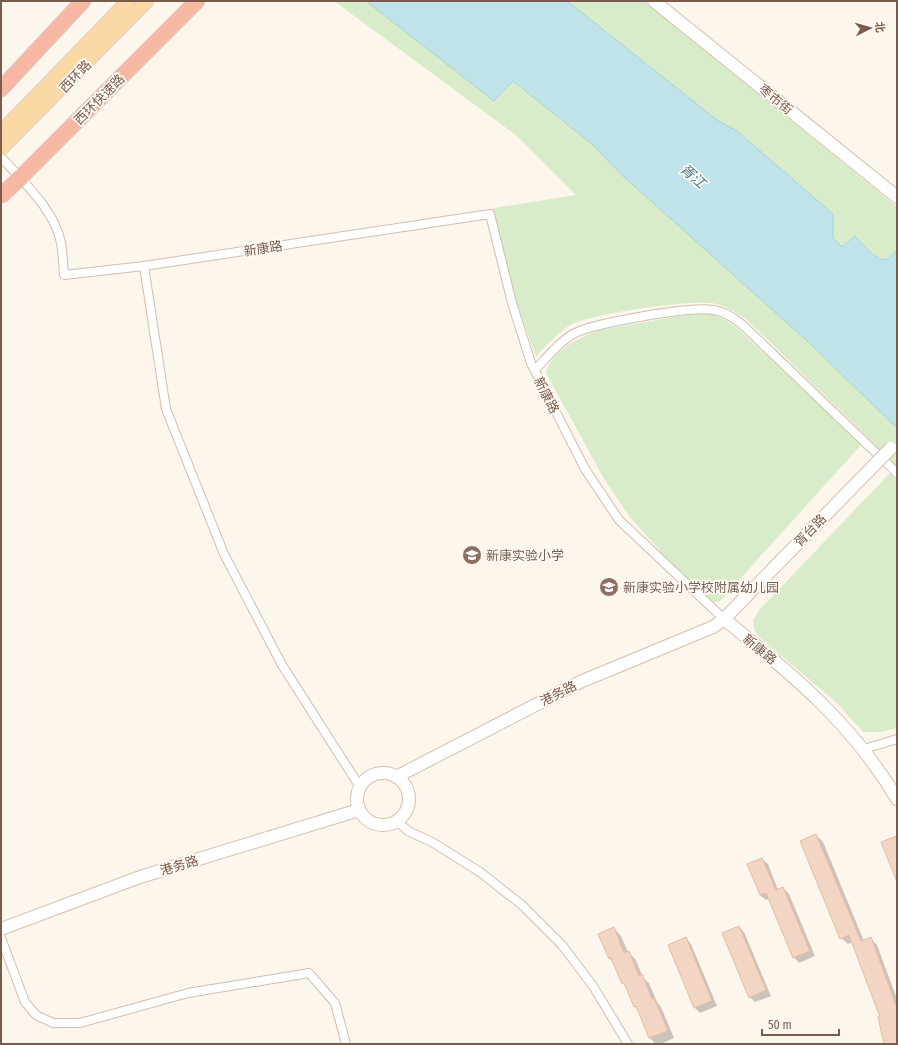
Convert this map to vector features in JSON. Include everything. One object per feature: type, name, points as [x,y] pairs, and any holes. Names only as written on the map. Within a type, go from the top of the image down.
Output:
[{"type":"highway","points":[[1,89],[83,1]]},
{"type":"highway","name":"西环快速路","points":[[1,196],[197,1]]},
{"type":"main road","name":"西环路","points":[[1,132],[128,1]]},
{"type":"main road","name":"西环路","points":[[1,149],[147,1]]},
{"type":"street","name":"枣市街","points":[[654,1],[897,197]]},
{"type":"street","points":[[1,157],[31,191],[52,220],[61,242],[64,274],[144,266],[166,409],[224,554],[282,665],[360,787]]},
{"type":"street","name":"新康路","points":[[144,266],[490,214],[512,303],[535,370],[585,469],[620,520],[724,619],[788,671],[827,709],[864,749],[897,799]]},
{"type":"street","points":[[535,370],[562,343],[574,334],[589,328],[678,312],[713,310],[737,320],[897,472]]},
{"type":"street","name":"胥台路","points":[[724,619],[897,441]]},
{"type":"street","name":"港务路","points":[[396,777],[580,682],[713,627],[724,619]]},
{"type":"street","points":[[864,749],[897,739]]},
{"type":"street","points":[[389,774],[396,777],[403,783],[407,790],[409,799],[403,816],[397,821],[388,825],[380,825],[371,822],[364,817],[359,810],[357,794],[360,787],[365,780],[372,775],[389,774]]},
{"type":"street","name":"港务路","points":[[1,929],[140,877],[359,810]]},
{"type":"street","points":[[397,821],[408,831],[432,842],[480,872],[522,905],[562,945],[593,986],[628,1044]]},
{"type":"street","points":[[1,938],[25,1002],[36,1015],[54,1023],[80,1023],[188,993],[309,974],[335,1003],[346,1044]]},
{"type":"green space","points":[[334,1],[366,1],[494,101],[513,81],[592,144],[623,176],[806,340],[897,428],[897,466],[747,320],[721,305],[688,303],[667,305],[583,320],[572,324],[562,331],[552,339],[536,357],[517,304],[493,208],[576,195],[517,136]]},
{"type":"green space","points":[[567,1],[645,1],[897,207],[897,250],[888,259],[884,260],[870,252],[855,236],[842,247],[833,238],[833,214],[737,131],[717,120]]},
{"type":"green space","points":[[697,313],[718,317],[736,327],[862,444],[720,601],[716,602],[708,600],[697,593],[629,516],[603,477],[546,373],[549,365],[560,351],[592,333],[600,330]]},
{"type":"green space","points":[[890,473],[897,480],[897,728],[882,732],[863,732],[836,702],[760,638],[755,632],[753,620],[760,609]]},
{"type":"water","name":"胥江","points":[[366,1],[567,1],[717,120],[737,131],[833,214],[833,238],[842,247],[855,236],[870,252],[884,260],[888,259],[897,250],[897,428],[806,340],[623,176],[592,144],[513,81],[494,101]]},
{"type":"building","points":[[816,834],[861,941],[871,937],[897,1008],[897,1044],[884,1044],[878,1017],[880,1017],[849,935],[840,939],[800,841]]},
{"type":"building","points":[[897,836],[897,882],[881,842]]},
{"type":"building","points":[[762,858],[776,890],[783,887],[810,951],[793,958],[766,893],[760,895],[747,864]]},
{"type":"building","points":[[739,926],[766,990],[749,998],[722,933]]},
{"type":"building","points":[[614,927],[624,953],[629,951],[639,976],[642,974],[652,999],[654,998],[668,1031],[649,1038],[636,1006],[634,1007],[624,983],[622,984],[611,958],[609,959],[598,934]]},
{"type":"building","points":[[686,937],[712,1001],[694,1008],[668,945]]},
{"type":"place","name":"新康实验小学","points":[[472,555]]},
{"type":"place","name":"新康实验小学校附属幼儿园","points":[[609,587]]}]
